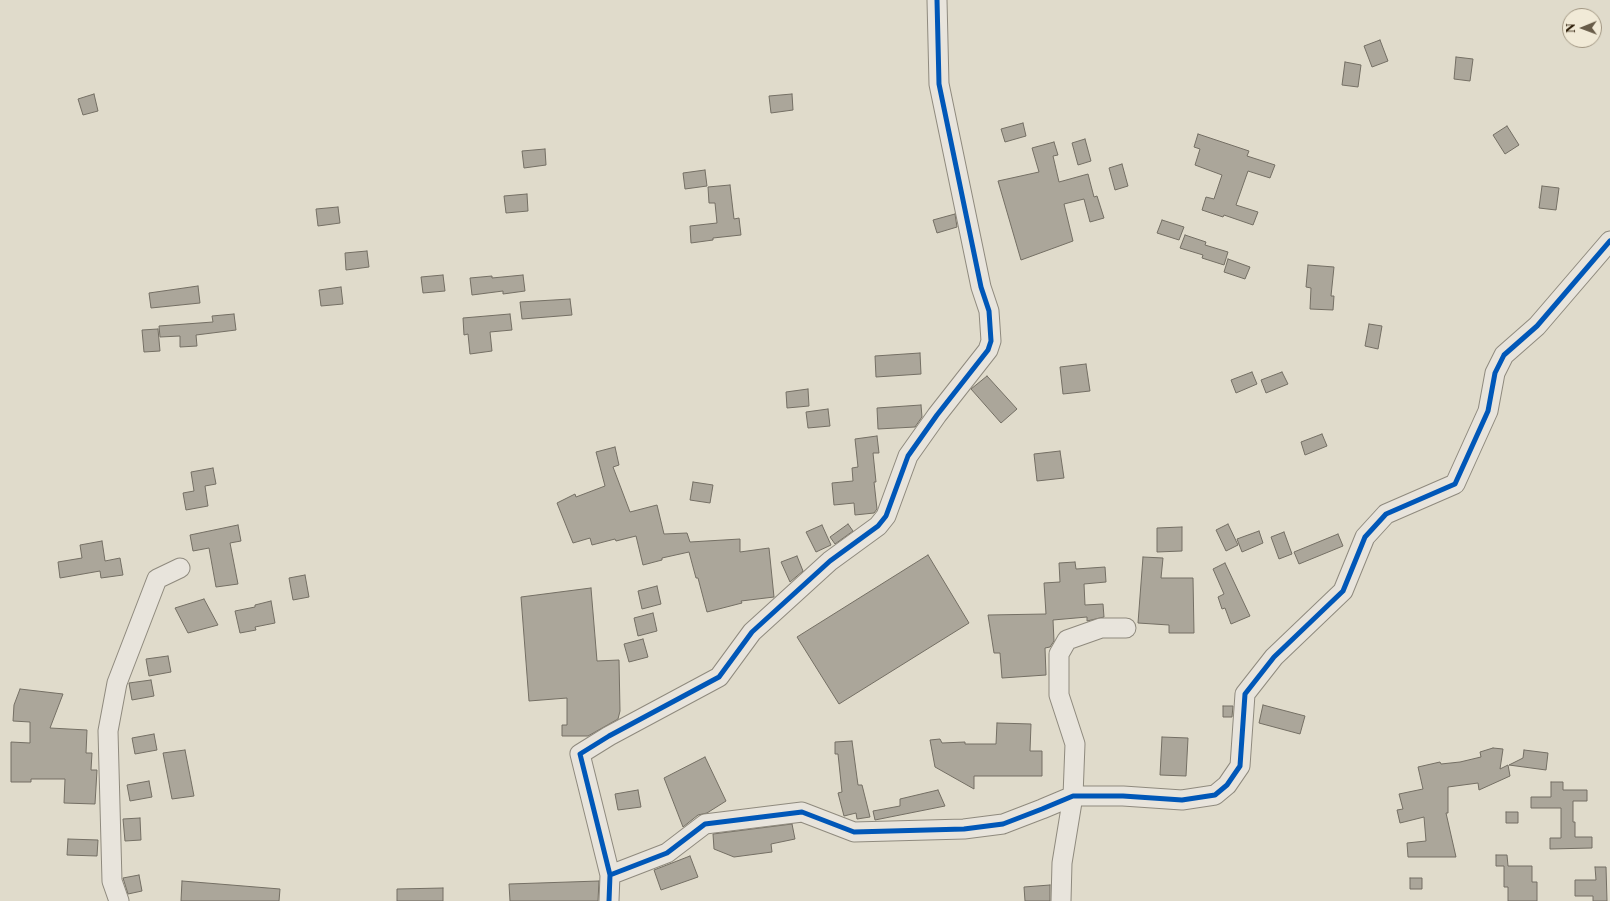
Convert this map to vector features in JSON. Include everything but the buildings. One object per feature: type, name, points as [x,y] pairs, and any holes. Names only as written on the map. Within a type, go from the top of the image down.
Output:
[{"type":"street","points":[[609,901],[610,875],[580,754],[609,736],[719,677],[752,632],[830,561],[878,526],[886,516],[908,456],[937,415],[988,350],[992,341],[989,311],[981,287],[940,84],[937,0]]},
{"type":"street","points":[[610,875],[667,854],[705,824],[802,812],[854,832],[964,828],[1002,824],[1073,796],[1123,796],[1182,800],[1215,795],[1227,785],[1240,766],[1245,694],[1274,657],[1344,591],[1365,536],[1386,514],[1455,484],[1488,411],[1495,373],[1504,355],[1537,326],[1610,241]]},
{"type":"street","points":[[119,901],[112,881],[109,724],[117,683],[157,579],[180,568]]},
{"type":"street","points":[[1061,901],[1062,863],[1073,796],[1075,744],[1059,696],[1059,654],[1067,640],[1101,628],[1126,628]]},
{"type":"cycle path","points":[[610,875],[580,754],[609,736],[719,677],[752,632],[830,561],[878,526],[886,516],[908,456],[937,415],[988,350],[991,341],[989,311],[981,287],[939,84],[937,0]]},
{"type":"cycle path","points":[[609,901],[610,875],[667,853],[705,824],[802,812],[854,832],[964,829],[1003,824],[1073,796],[1123,796],[1182,800],[1215,795],[1227,785],[1240,766],[1245,694],[1274,657],[1343,591],[1365,537],[1386,514],[1455,484],[1488,411],[1495,373],[1504,355],[1537,326],[1610,241]]}]
